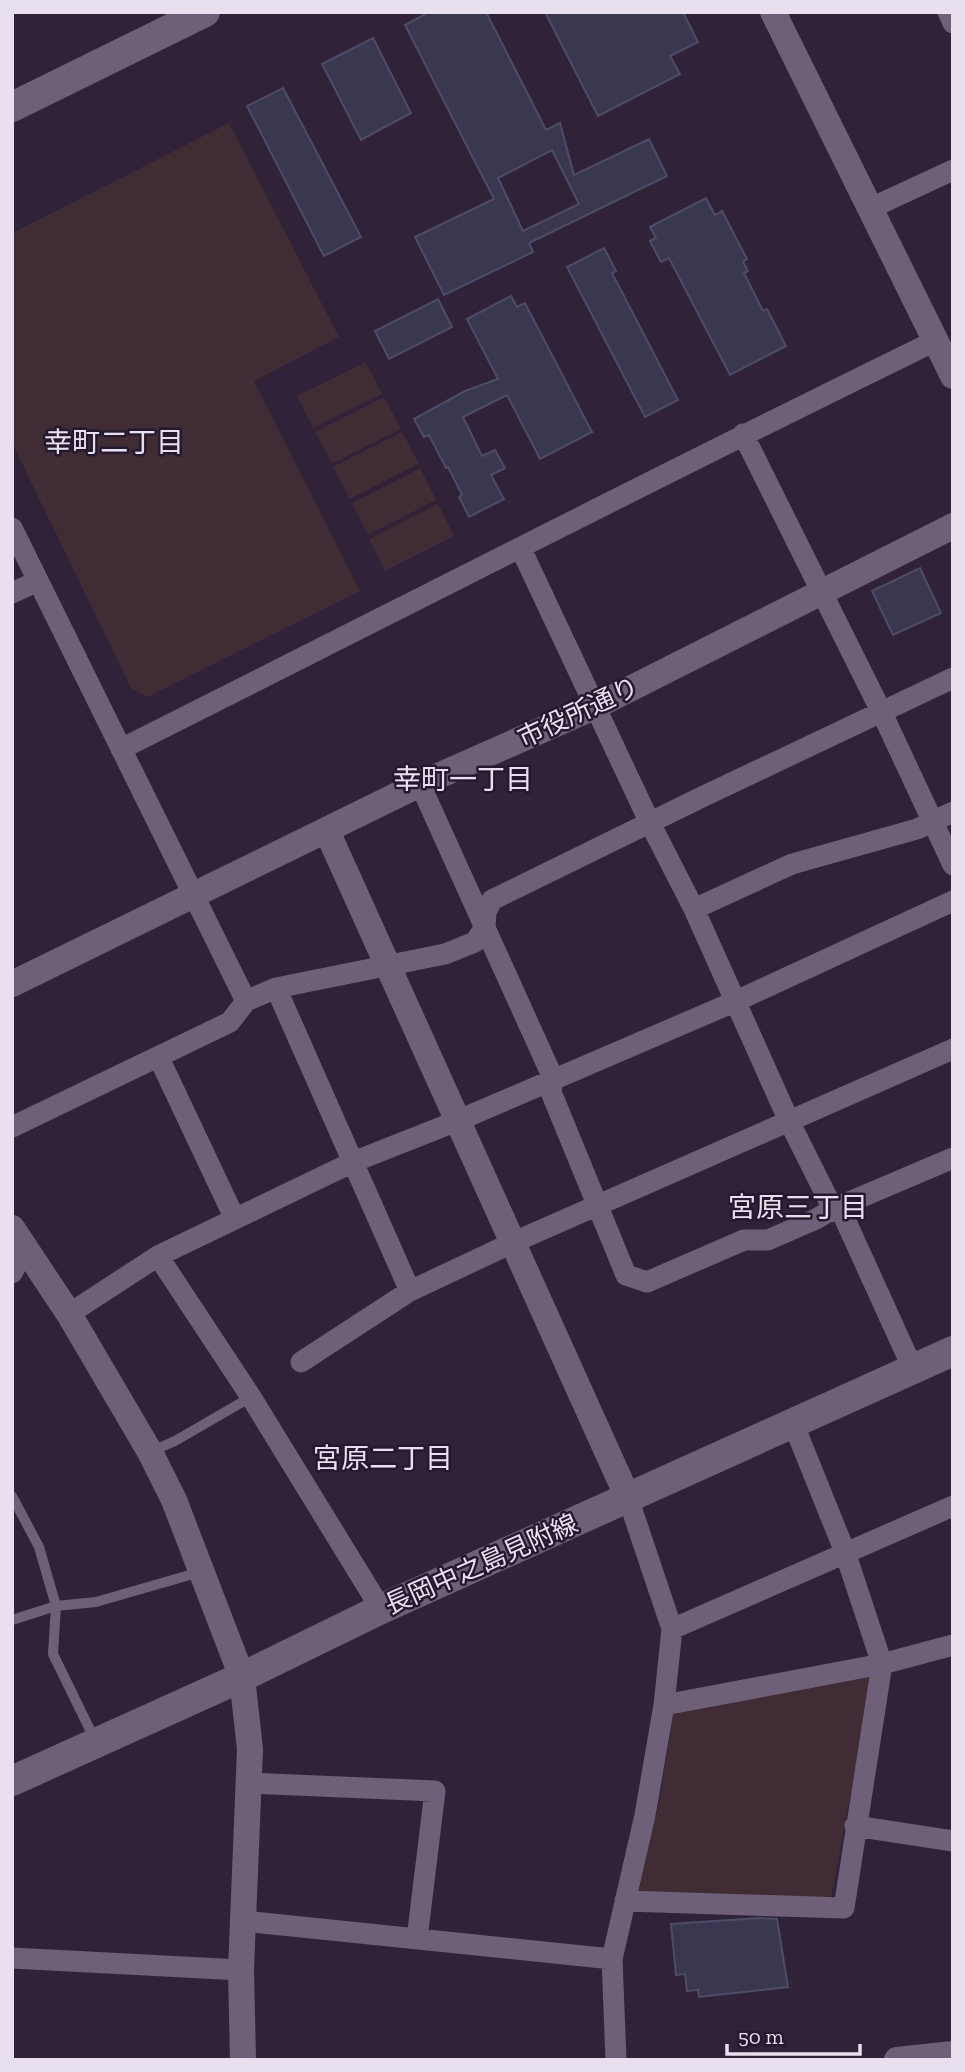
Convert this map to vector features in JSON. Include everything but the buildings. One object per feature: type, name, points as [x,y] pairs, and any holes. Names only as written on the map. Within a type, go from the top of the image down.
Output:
[{"type":"main road","points":[[12,107],[205,12]]},
{"type":"main road","name":"長岡中之島見附線","points":[[12,1781],[242,1677],[381,1609],[953,1351]]},
{"type":"street","points":[[773,12],[953,376]]},
{"type":"street","points":[[948,12],[953,23]]},
{"type":"street","points":[[871,208],[953,170]]},
{"type":"street","points":[[121,749],[935,341]]},
{"type":"street","points":[[743,435],[882,713],[953,865]]},
{"type":"street","name":"市役所通り","points":[[12,984],[420,784],[596,706],[953,526]]},
{"type":"street","points":[[12,528],[246,1001]]},
{"type":"street","points":[[521,549],[650,823],[694,909],[789,1121],[833,1209],[843,1215],[913,1369]]},
{"type":"street","points":[[12,593],[38,581]]},
{"type":"street","points":[[12,1127],[230,1022],[246,1001],[276,988],[444,954],[475,942],[485,927],[486,912],[492,900],[953,678]]},
{"type":"street","points":[[420,784],[553,1078],[551,1092],[626,1275],[647,1282],[744,1240],[768,1240],[953,1158]]},
{"type":"street","points":[[694,909],[792,864],[869,844],[933,822],[953,812]]},
{"type":"street","points":[[327,831],[628,1498],[672,1629],[664,1704],[645,1815],[612,1959],[616,2060]]},
{"type":"street","points":[[69,1314],[159,1256],[353,1162],[457,1121],[734,1002],[953,901]]},
{"type":"street","points":[[276,988],[410,1291]]},
{"type":"street","points":[[301,1362],[410,1291],[512,1243],[953,1049]]},
{"type":"street","points":[[159,1058],[235,1219]]},
{"type":"street","points":[[12,1273],[19,1238]]},
{"type":"street","points":[[19,1238],[69,1314],[150,1452],[174,1500],[242,1677],[250,1749],[241,1970],[243,2060]]},
{"type":"street","points":[[159,1256],[251,1397],[381,1609]]},
{"type":"street","points":[[625,1901],[844,1908],[882,1664],[845,1552],[793,1423]]},
{"type":"street","points":[[672,1629],[953,1506]]},
{"type":"street","points":[[664,1704],[882,1664],[953,1645]]},
{"type":"street","points":[[250,1783],[435,1791],[417,1939]]},
{"type":"street","points":[[855,1826],[953,1841]]},
{"type":"street","points":[[243,1921],[612,1959]]},
{"type":"street","points":[[12,1958],[241,1970]]},
{"type":"street","points":[[897,2060],[942,2057]]},
{"type":"lane","points":[[150,1452],[175,1441],[251,1397]]},
{"type":"lane","points":[[12,1496],[39,1547],[56,1606],[53,1654],[96,1743]]},
{"type":"lane","points":[[12,1620],[56,1606],[96,1602],[202,1571]]},
{"type":"shaded area","points":[[229,123],[339,337],[254,381],[360,591],[147,697],[131,688],[12,443],[12,233]]},
{"type":"shaded area","points":[[366,362],[382,394],[313,428],[297,396]]},
{"type":"shaded area","points":[[384,397],[401,429],[332,464],[315,432]]},
{"type":"shaded area","points":[[402,432],[419,464],[350,499],[333,467]]},
{"type":"shaded area","points":[[420,468],[436,500],[368,535],[352,503]]},
{"type":"shaded area","points":[[438,504],[454,536],[385,571],[369,539]]},
{"type":"shaded area","points":[[873,1674],[831,1899],[637,1892],[659,1803],[674,1710]]},
{"type":"district","name":"幸町二丁目","points":[[114,442]]},
{"type":"district","name":"幸町一丁目","points":[[463,779]]},
{"type":"district","name":"宮原三丁目","points":[[798,1207]]},
{"type":"district","name":"宮原二丁目","points":[[383,1458]]}]
